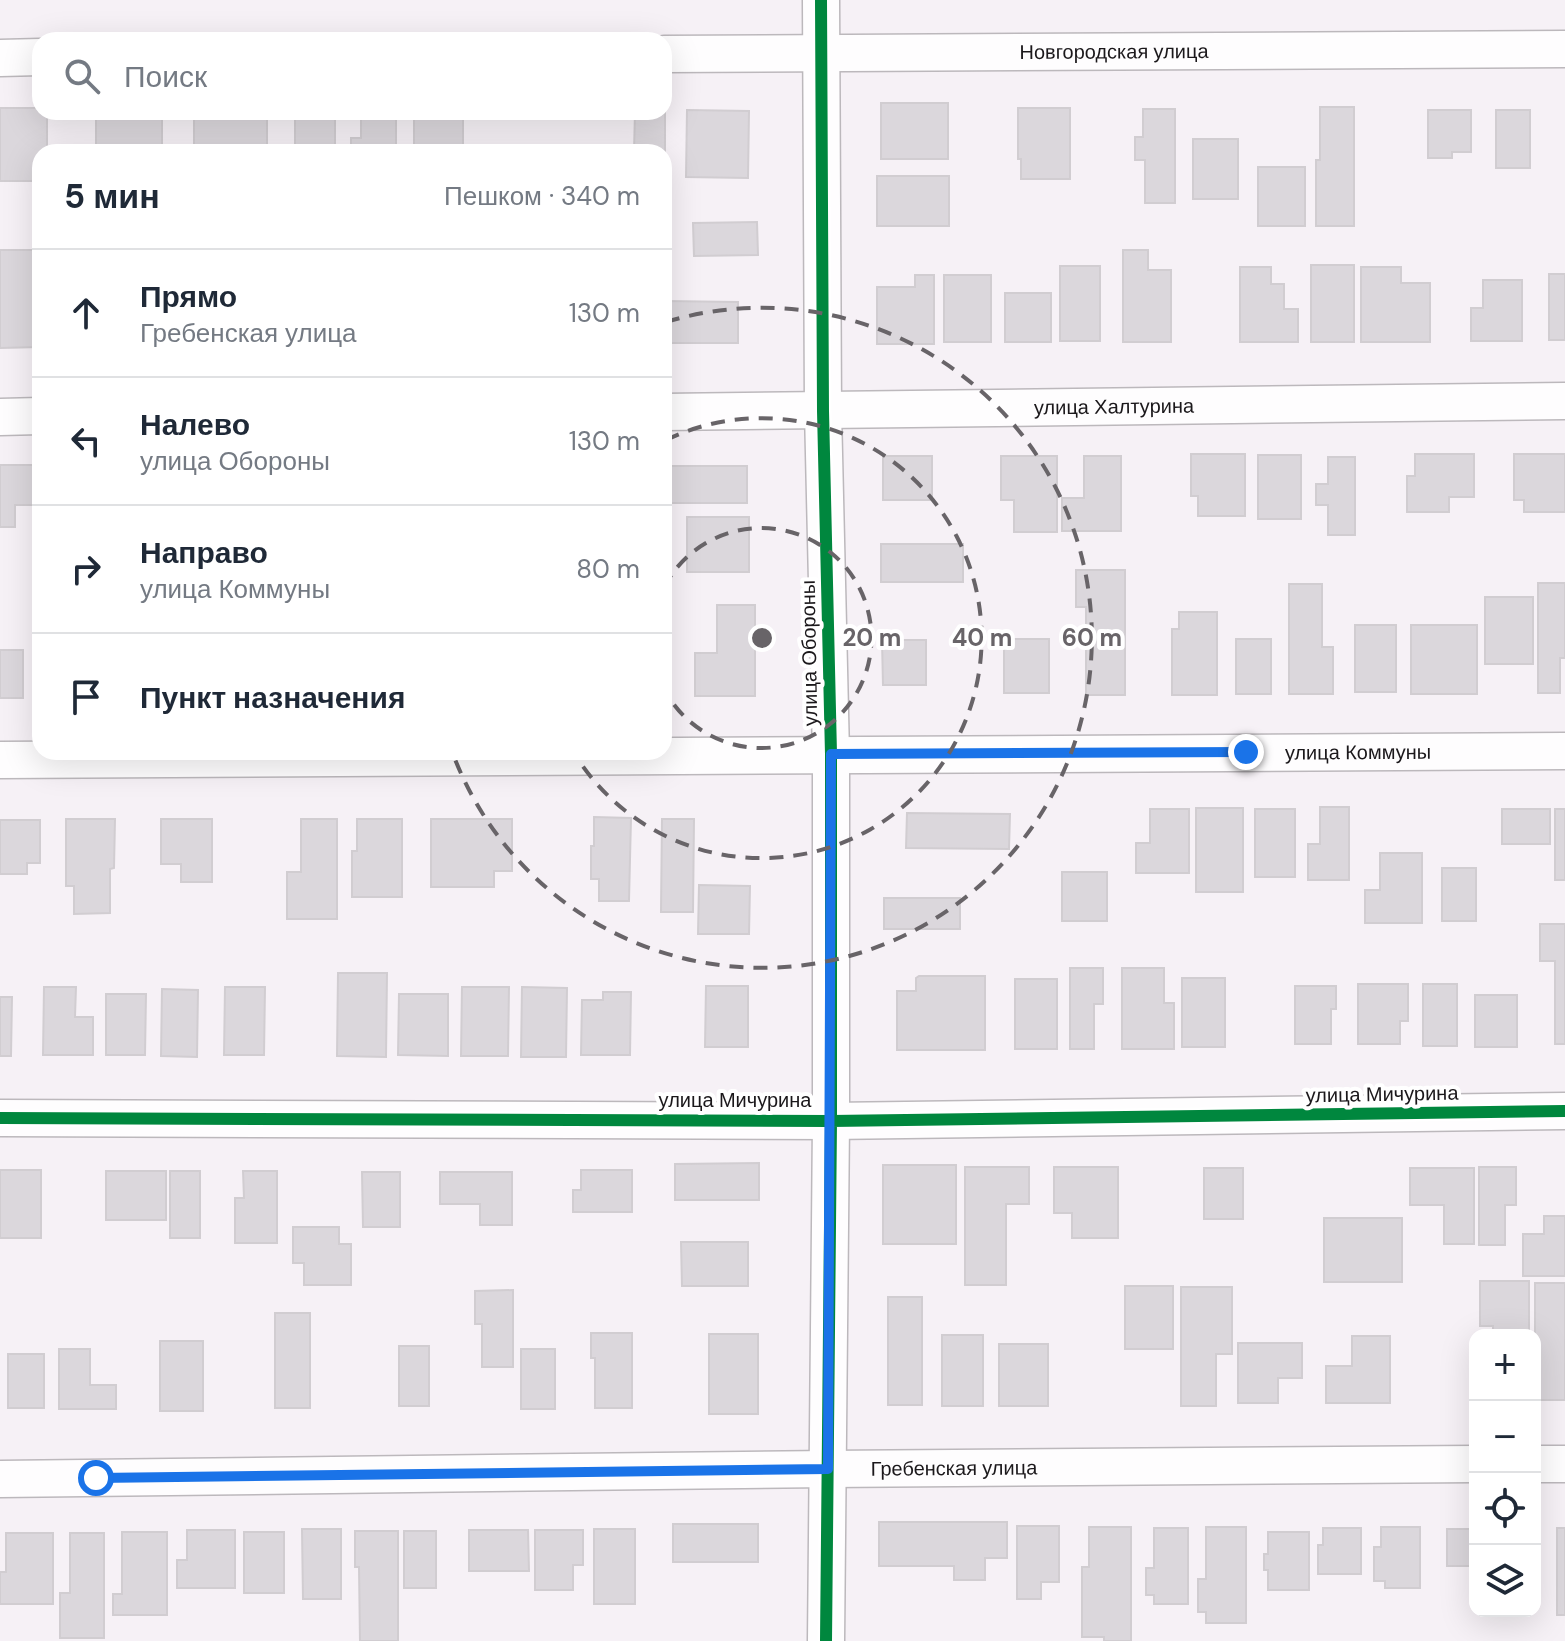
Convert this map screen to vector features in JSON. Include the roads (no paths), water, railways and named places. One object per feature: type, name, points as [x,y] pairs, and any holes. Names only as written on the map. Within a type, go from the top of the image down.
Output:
[{"type":"street","name":"улица Обороны","points":[[821,0],[823,411],[831,754],[826,1641]]},
{"type":"street","name":"Новгородская улица","points":[[672,54],[1565,49]]},
{"type":"street","points":[[0,58],[32,57]]},
{"type":"street","name":"улица Халтурина","points":[[672,412],[1565,401]]},
{"type":"street","points":[[0,417],[32,416]]},
{"type":"street","name":"улица Коммуны","points":[[672,755],[1565,751]]},
{"type":"street","name":"улица Коммуны","points":[[0,760],[32,760]]},
{"type":"street","name":"улица Мичурина","points":[[0,1118],[831,1121],[1565,1111]]},
{"type":"street","name":"Гребенская улица","points":[[0,1479],[1469,1464]]},
{"type":"street","points":[[1541,1464],[1565,1464]]}]
